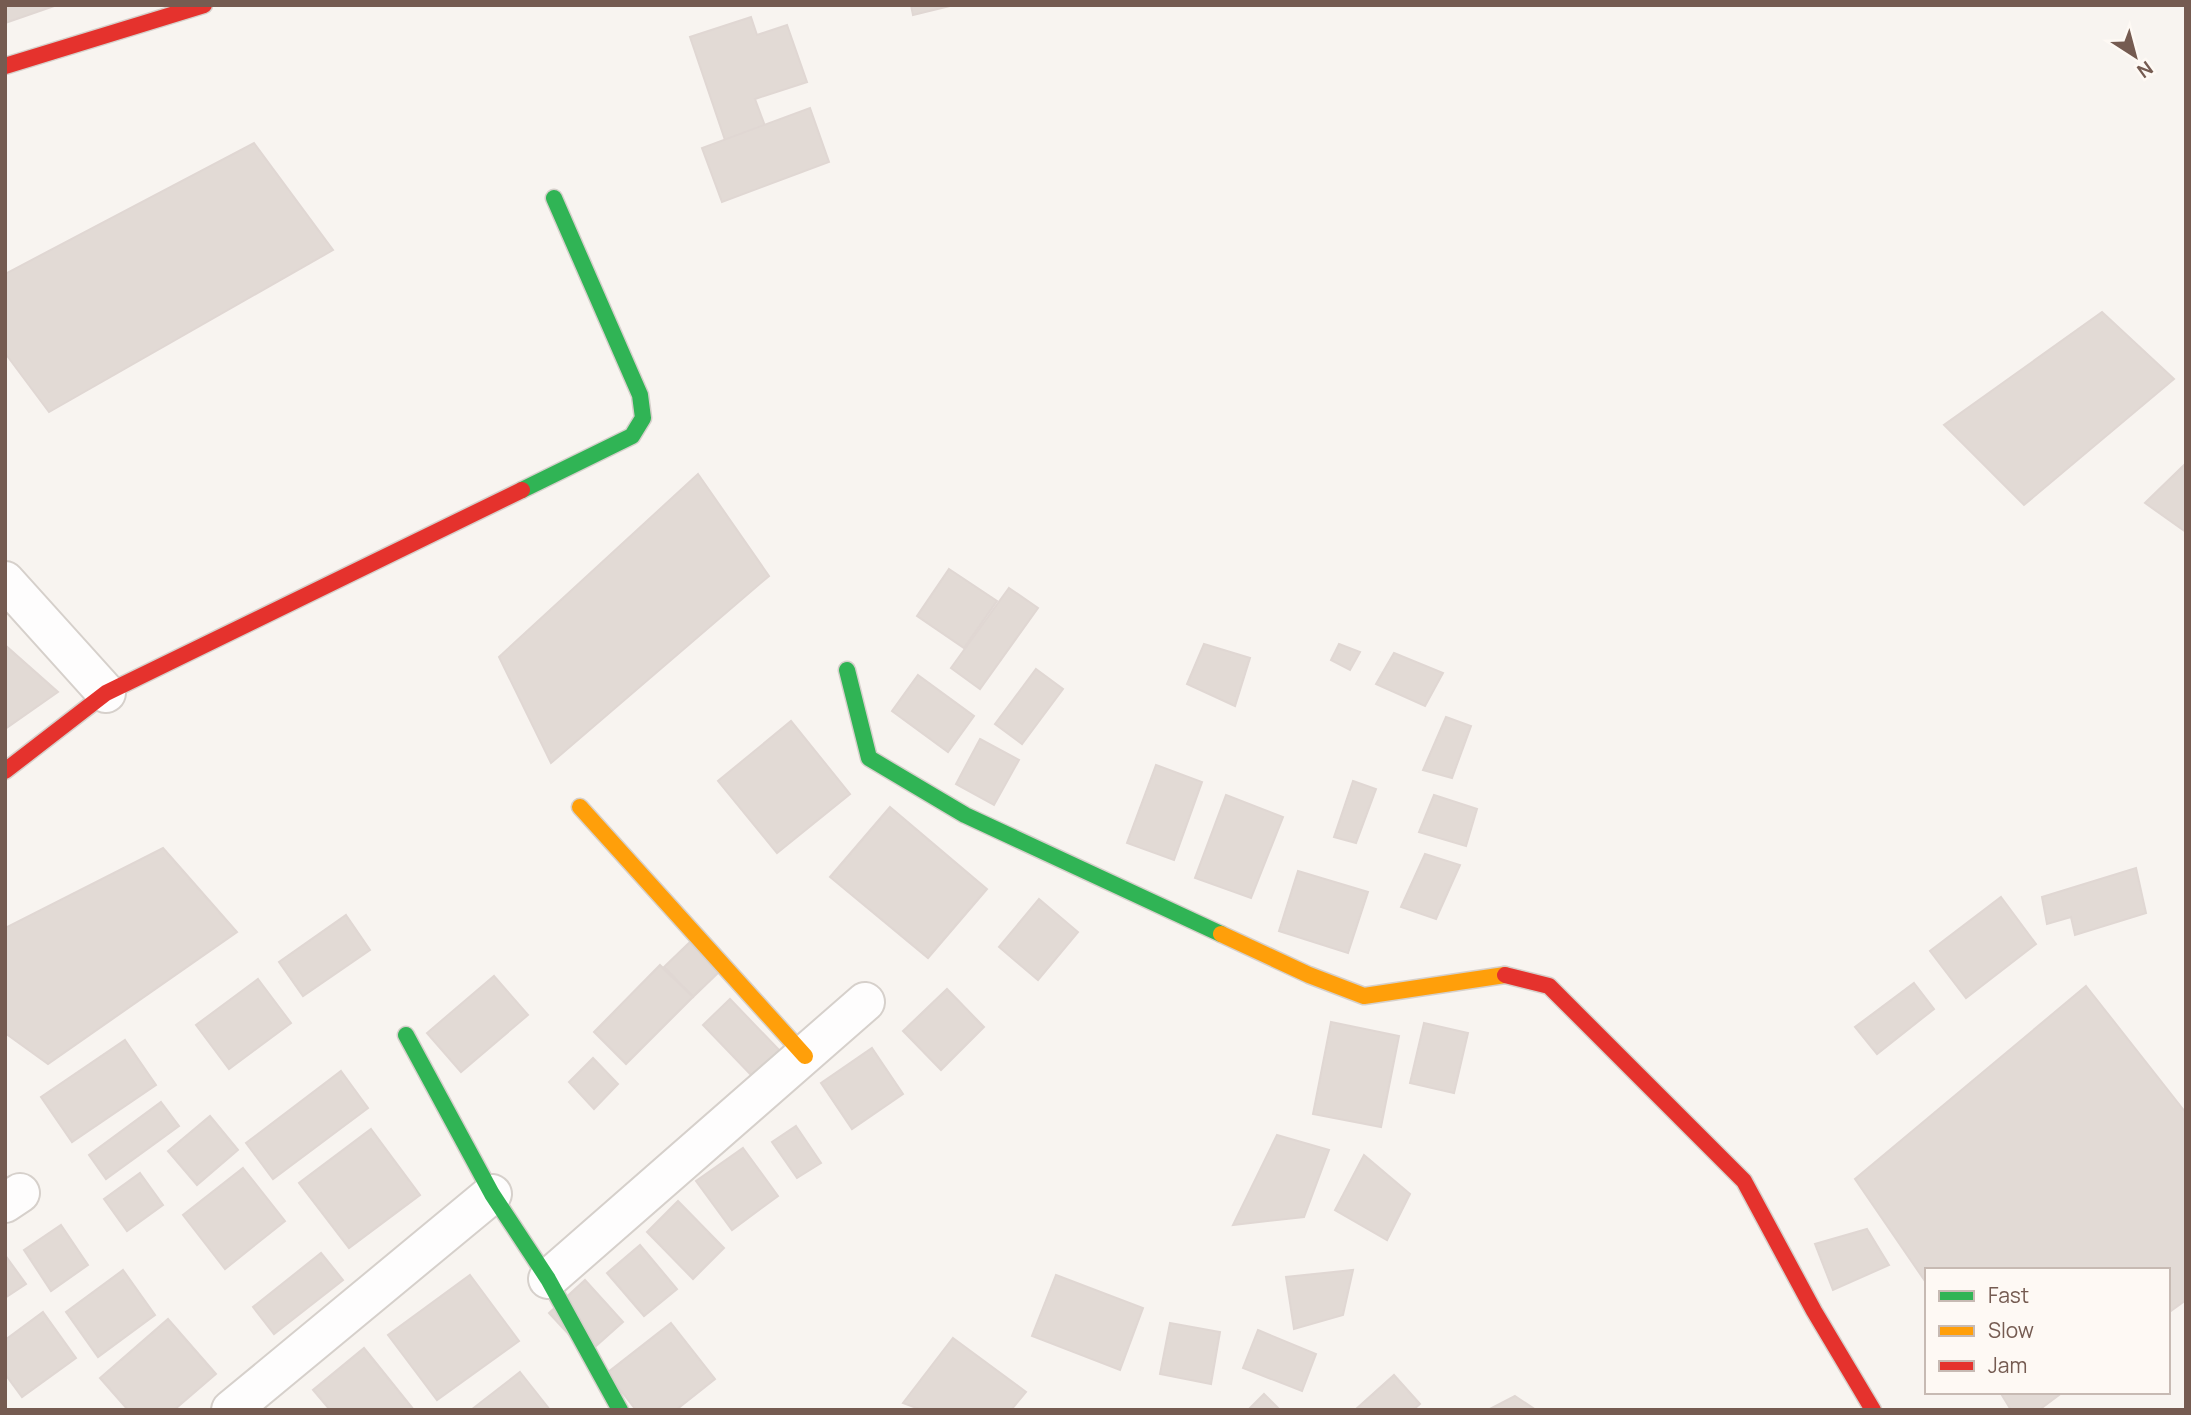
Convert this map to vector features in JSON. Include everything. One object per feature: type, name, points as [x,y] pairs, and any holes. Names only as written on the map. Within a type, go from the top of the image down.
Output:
[{"type":"street","points":[[5,66],[204,5]]},
{"type":"street","points":[[5,771],[106,692],[632,436],[643,418],[640,395],[554,198]]},
{"type":"street","points":[[5,580],[106,692]]},
{"type":"street","points":[[847,670],[869,758],[965,815],[1309,975],[1364,996],[1508,975],[1549,986],[1744,1181],[1814,1311],[1872,1410]]},
{"type":"street","points":[[580,807],[805,1056]]},
{"type":"street","points":[[548,1279],[865,1002]]},
{"type":"street","points":[[406,1035],[492,1194],[548,1279],[620,1410]]},
{"type":"street","points":[[231,1410],[492,1194]]},
{"type":"building","points":[[5,5],[57,5],[5,23]]},
{"type":"building","points":[[911,5],[954,5],[913,15]]},
{"type":"building","points":[[751,17],[757,35],[787,25],[807,82],[755,99],[765,126],[725,140],[690,37]]},
{"type":"building","points":[[810,108],[829,162],[722,202],[702,148]]},
{"type":"building","points":[[254,143],[333,250],[49,412],[5,353],[5,274]]},
{"type":"building","points":[[2102,312],[2174,379],[2024,505],[1944,425]]},
{"type":"building","points":[[2186,463],[2186,532],[2145,503]]},
{"type":"building","points":[[698,474],[769,576],[551,763],[499,657]]},
{"type":"building","points":[[949,569],[997,601],[964,648],[917,616]]},
{"type":"building","points":[[1009,588],[1038,608],[980,689],[951,668]]},
{"type":"building","points":[[1204,644],[1250,658],[1235,706],[1187,684]]},
{"type":"building","points":[[1339,644],[1360,652],[1350,670],[1331,660]]},
{"type":"building","points":[[5,645],[58,692],[5,729]]},
{"type":"building","points":[[1394,653],[1443,673],[1425,706],[1376,684]]},
{"type":"building","points":[[1036,669],[1063,689],[1022,744],[995,724]]},
{"type":"building","points":[[918,675],[974,716],[948,752],[892,711]]},
{"type":"building","points":[[1446,717],[1471,726],[1452,778],[1423,770]]},
{"type":"building","points":[[791,721],[850,794],[777,853],[718,781]]},
{"type":"building","points":[[980,739],[1019,760],[994,805],[956,784]]},
{"type":"building","points":[[1156,765],[1202,782],[1174,860],[1127,843]]},
{"type":"building","points":[[1353,781],[1376,789],[1356,843],[1334,837]]},
{"type":"building","points":[[1226,795],[1283,817],[1251,898],[1195,878]]},
{"type":"building","points":[[1434,795],[1477,809],[1466,846],[1419,832]]},
{"type":"building","points":[[890,807],[987,889],[928,958],[830,877]]},
{"type":"building","points":[[163,848],[237,932],[48,1064],[5,1033],[5,928]]},
{"type":"building","points":[[1425,854],[1460,865],[1436,919],[1401,907]]},
{"type":"building","points":[[2136,868],[2146,913],[2075,935],[2071,917],[2047,924],[2042,897]]},
{"type":"building","points":[[1298,871],[1368,892],[1348,953],[1279,931]]},
{"type":"building","points":[[2001,897],[2036,944],[1966,998],[1930,951]]},
{"type":"building","points":[[1039,899],[1078,932],[1038,980],[999,947]]},
{"type":"building","points":[[346,915],[370,950],[303,996],[279,962]]},
{"type":"building","points":[[690,942],[719,972],[693,997],[664,967]]},
{"type":"building","points":[[660,965],[693,997],[626,1064],[594,1032]]},
{"type":"building","points":[[494,976],[528,1015],[461,1072],[427,1033]]},
{"type":"building","points":[[258,979],[291,1023],[229,1069],[196,1025]]},
{"type":"building","points":[[1914,983],[1934,1009],[1877,1054],[1855,1027]]},
{"type":"building","points":[[2086,986],[2186,1113],[2186,1300],[2170,1312],[2170,1268],[1925,1268],[1925,1281],[1855,1179]]},
{"type":"building","points":[[947,989],[984,1027],[941,1070],[903,1031]]},
{"type":"building","points":[[730,999],[781,1052],[754,1078],[703,1025]]},
{"type":"building","points":[[1331,1022],[1399,1036],[1381,1127],[1313,1114]]},
{"type":"building","points":[[1424,1023],[1468,1033],[1454,1093],[1410,1083]]},
{"type":"building","points":[[125,1040],[156,1085],[72,1142],[41,1097]]},
{"type":"building","points":[[872,1048],[903,1094],[852,1129],[821,1083]]},
{"type":"building","points":[[593,1058],[618,1084],[594,1109],[569,1082]]},
{"type":"building","points":[[341,1071],[368,1108],[273,1179],[246,1143]]},
{"type":"building","points":[[161,1102],[179,1126],[106,1179],[89,1155]]},
{"type":"building","points":[[210,1116],[238,1150],[197,1185],[168,1151]]},
{"type":"building","points":[[796,1126],[821,1163],[797,1178],[772,1142]]},
{"type":"building","points":[[371,1129],[420,1195],[349,1248],[299,1183]]},
{"type":"building","points":[[1277,1135],[1329,1150],[1304,1217],[1233,1225]]},
{"type":"building","points":[[743,1148],[778,1196],[732,1230],[696,1181]]},
{"type":"building","points":[[1364,1155],[1410,1194],[1387,1240],[1335,1210]]},
{"type":"building","points":[[243,1168],[285,1221],[225,1269],[183,1215]]},
{"type":"building","points":[[140,1173],[163,1205],[127,1231],[104,1199]]},
{"type":"building","points":[[678,1201],[724,1248],[693,1279],[647,1232]]},
{"type":"building","points":[[61,1225],[88,1265],[51,1291],[24,1250]]},
{"type":"building","points":[[1867,1229],[1889,1265],[1833,1290],[1815,1244]]},
{"type":"building","points":[[640,1245],[677,1289],[644,1316],[607,1273]]},
{"type":"building","points":[[321,1253],[343,1280],[274,1334],[253,1307]]},
{"type":"building","points":[[5,1255],[26,1284],[5,1298]]},
{"type":"building","points":[[123,1270],[155,1315],[98,1357],[66,1312]]},
{"type":"building","points":[[1353,1270],[1343,1315],[1294,1329],[1286,1277]]},
{"type":"building","points":[[470,1275],[519,1341],[437,1400],[388,1335]]},
{"type":"building","points":[[1056,1275],[1143,1308],[1120,1370],[1032,1336]]},
{"type":"building","points":[[585,1280],[623,1322],[587,1354],[549,1313]]},
{"type":"building","points":[[43,1312],[76,1358],[22,1397],[5,1374],[5,1340]]},
{"type":"building","points":[[168,1319],[216,1374],[174,1410],[128,1410],[100,1378]]},
{"type":"building","points":[[671,1323],[715,1379],[676,1410],[636,1410],[607,1373]]},
{"type":"building","points":[[1170,1323],[1220,1332],[1211,1384],[1160,1374]]},
{"type":"building","points":[[1258,1330],[1316,1354],[1302,1391],[1243,1368]]},
{"type":"building","points":[[953,1338],[1026,1392],[1011,1410],[922,1410],[903,1403]]},
{"type":"building","points":[[364,1348],[414,1410],[330,1410],[313,1390]]},
{"type":"building","points":[[520,1372],[550,1410],[471,1410]]},
{"type":"building","points":[[1394,1375],[1420,1404],[1413,1410],[1355,1410]]},
{"type":"building","points":[[1264,1394],[1280,1410],[1248,1410]]},
{"type":"building","points":[[2001,1394],[2060,1394],[2039,1410],[2011,1410]]},
{"type":"building","points":[[1515,1396],[1536,1410],[1488,1410]]},
{"type":"traffic: fast","points":[[522,490],[632,436],[643,418],[640,395],[554,198]]},
{"type":"traffic: fast","points":[[847,670],[869,758],[965,815],[1221,934]]},
{"type":"traffic: fast","points":[[406,1035],[492,1194],[548,1279],[620,1410]]},
{"type":"traffic: slow","points":[[580,807],[805,1056]]},
{"type":"traffic: slow","points":[[1221,934],[1309,975],[1364,996],[1505,975]]},
{"type":"traffic: jam","points":[[5,66],[204,5]]},
{"type":"traffic: jam","points":[[5,771],[106,693],[522,490]]},
{"type":"traffic: jam","points":[[1505,975],[1549,986],[1744,1181],[1814,1311],[1873,1410]]}]
